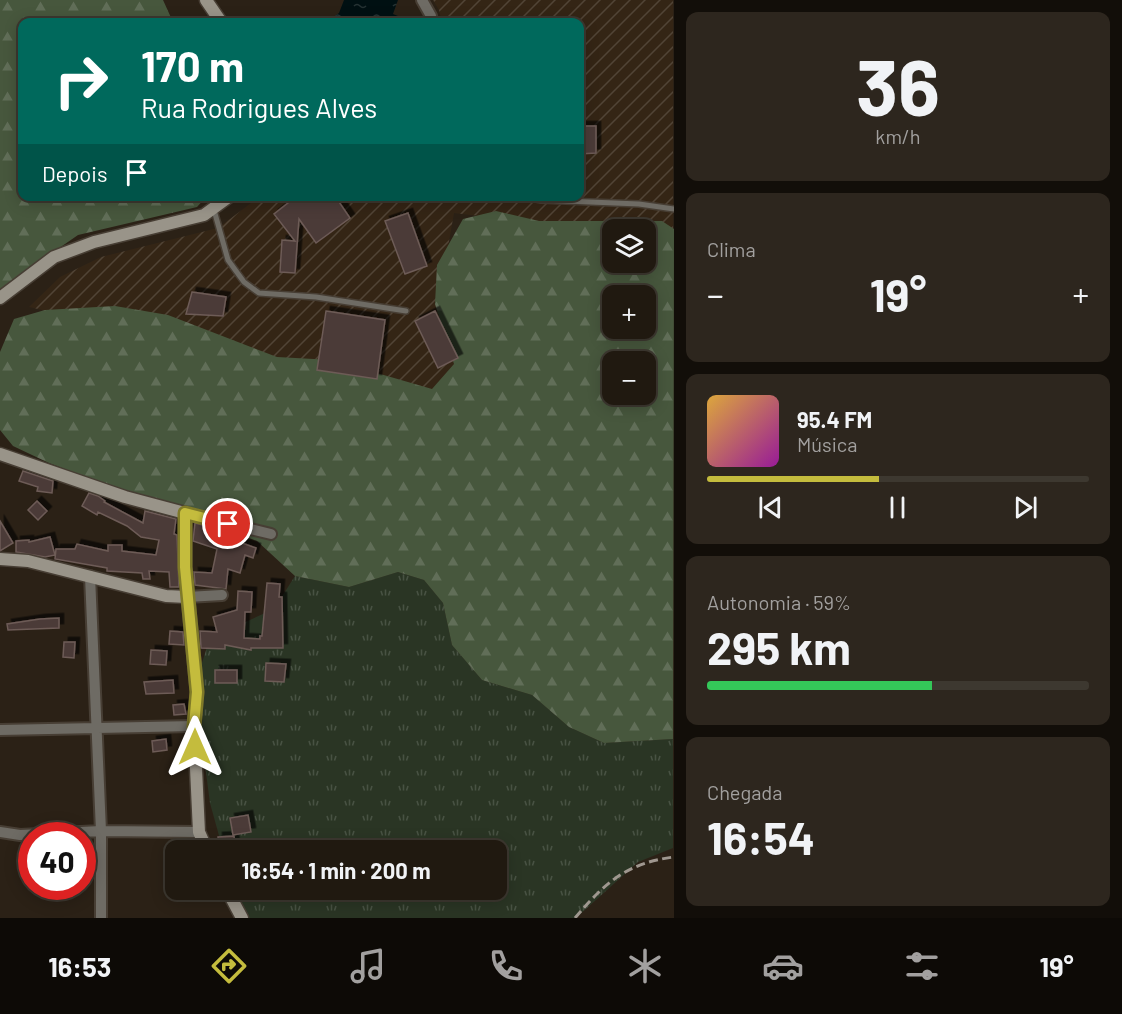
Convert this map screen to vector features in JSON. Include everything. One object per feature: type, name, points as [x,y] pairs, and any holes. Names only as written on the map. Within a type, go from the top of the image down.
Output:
[{"type":"street","points":[[206,0],[218,18]]},
{"type":"street","points":[[422,0],[431,18]]},
{"type":"street","points":[[0,298],[54,257],[94,242],[204,215],[223,201]]},
{"type":"street","points":[[0,454],[125,497],[271,534]]},
{"type":"street","points":[[185,513],[187,597],[197,692],[194,726],[199,832],[203,840]]},
{"type":"street","points":[[0,559],[28,561],[166,596],[222,595]]},
{"type":"street","points":[[90,576],[101,918]]},
{"type":"street","points":[[0,730],[194,726]]},
{"type":"street","points":[[0,832],[20,836],[100,831],[199,832]]},
{"type":"street","points":[[232,900],[242,918]]},
{"type":"lane","points":[[566,201],[639,204],[674,209]]},
{"type":"lane","points":[[214,208],[228,260],[244,282],[259,293],[316,297],[406,311]]},
{"type":"shaded area","points":[[433,0],[673,0],[673,251],[656,238],[656,219],[602,219],[602,230],[454,213],[439,298],[492,412],[29,307],[60,277],[101,257],[218,228],[254,201],[584,201],[584,18],[441,18]]},
{"type":"green space","points":[[0,0],[163,0],[171,18],[18,18],[18,201],[202,201],[197,207],[78,235],[3,287],[0,292]]},
{"type":"green space","points":[[496,211],[539,221],[602,221],[602,273],[656,273],[656,221],[662,221],[674,229],[673,739],[604,743],[569,727],[532,695],[482,680],[452,645],[443,603],[424,580],[398,572],[349,587],[295,576],[257,541],[49,463],[13,446],[0,430],[0,352],[14,319],[45,310],[115,306],[168,315],[277,357],[332,360],[432,389],[454,364],[435,304],[437,265],[463,219]]},
{"type":"green space","points":[[398,572],[424,580],[443,603],[452,645],[482,680],[532,695],[569,727],[604,743],[673,739],[673,848],[638,862],[576,918],[245,918],[238,900],[507,900],[507,840],[220,840],[210,803],[200,727],[200,669],[210,638],[274,609],[295,576],[349,587]]},
{"type":"water","points":[[344,0],[398,0],[393,14],[403,18],[332,18],[339,13]]},
{"type":"building","points":[[584,126],[596,126],[596,153],[584,154]]},
{"type":"building","points":[[291,201],[338,201],[350,218],[316,243],[299,219],[295,273],[280,272],[282,240],[295,241],[274,214]]},
{"type":"building","points":[[408,213],[427,266],[405,274],[385,221]]},
{"type":"building","points":[[192,292],[226,297],[223,316],[186,314]]},
{"type":"building","points":[[326,311],[385,320],[377,379],[317,370]]},
{"type":"building","points":[[435,311],[458,358],[438,368],[415,321]]},
{"type":"building","points":[[23,471],[53,481],[52,493],[37,491],[38,487],[19,481]]},
{"type":"building","points":[[89,493],[143,523],[145,511],[176,519],[174,534],[177,535],[179,587],[170,587],[169,572],[149,571],[150,579],[143,579],[142,573],[107,571],[107,568],[55,559],[56,549],[75,549],[77,544],[108,551],[108,545],[122,545],[122,551],[156,555],[159,540],[141,537],[127,526],[98,512],[97,515],[82,506]]},
{"type":"building","points":[[37,501],[47,511],[38,520],[28,510]]},
{"type":"building","points":[[0,521],[13,543],[0,551]]},
{"type":"building","points":[[195,523],[234,533],[231,539],[256,548],[253,558],[245,555],[240,573],[228,569],[226,589],[195,585],[194,572],[212,573],[217,549],[193,541]]},
{"type":"building","points":[[50,537],[55,555],[45,557],[16,552],[16,541],[29,540],[29,542]]},
{"type":"building","points":[[267,583],[280,584],[283,648],[251,648],[251,650],[225,645],[225,649],[201,648],[200,631],[217,632],[213,617],[237,610],[238,591],[252,592],[251,612],[245,612],[244,638],[260,639]]},
{"type":"building","points":[[59,618],[59,628],[8,630],[7,624]]},
{"type":"building","points":[[170,631],[183,632],[184,645],[169,644]]},
{"type":"building","points":[[64,642],[75,642],[74,658],[63,657]]},
{"type":"building","points":[[151,650],[167,651],[166,665],[150,664]]},
{"type":"building","points":[[266,663],[286,664],[284,682],[265,681]]},
{"type":"building","points":[[215,670],[237,670],[237,683],[215,683]]},
{"type":"building","points":[[173,680],[174,693],[146,694],[144,682]]},
{"type":"building","points":[[184,704],[186,714],[174,715],[173,705]]},
{"type":"building","points":[[166,739],[167,750],[153,752],[152,741]]},
{"type":"building","points":[[248,815],[251,832],[233,835],[230,818]]},
{"type":"building","points":[[234,836],[234,840],[218,840],[218,837]]},
{"type":"railway","points":[[575,918],[607,885],[629,870],[642,864],[674,857]]},
{"type":"route","points":[[195,747],[197,692],[185,567],[185,513],[228,524]]}]
